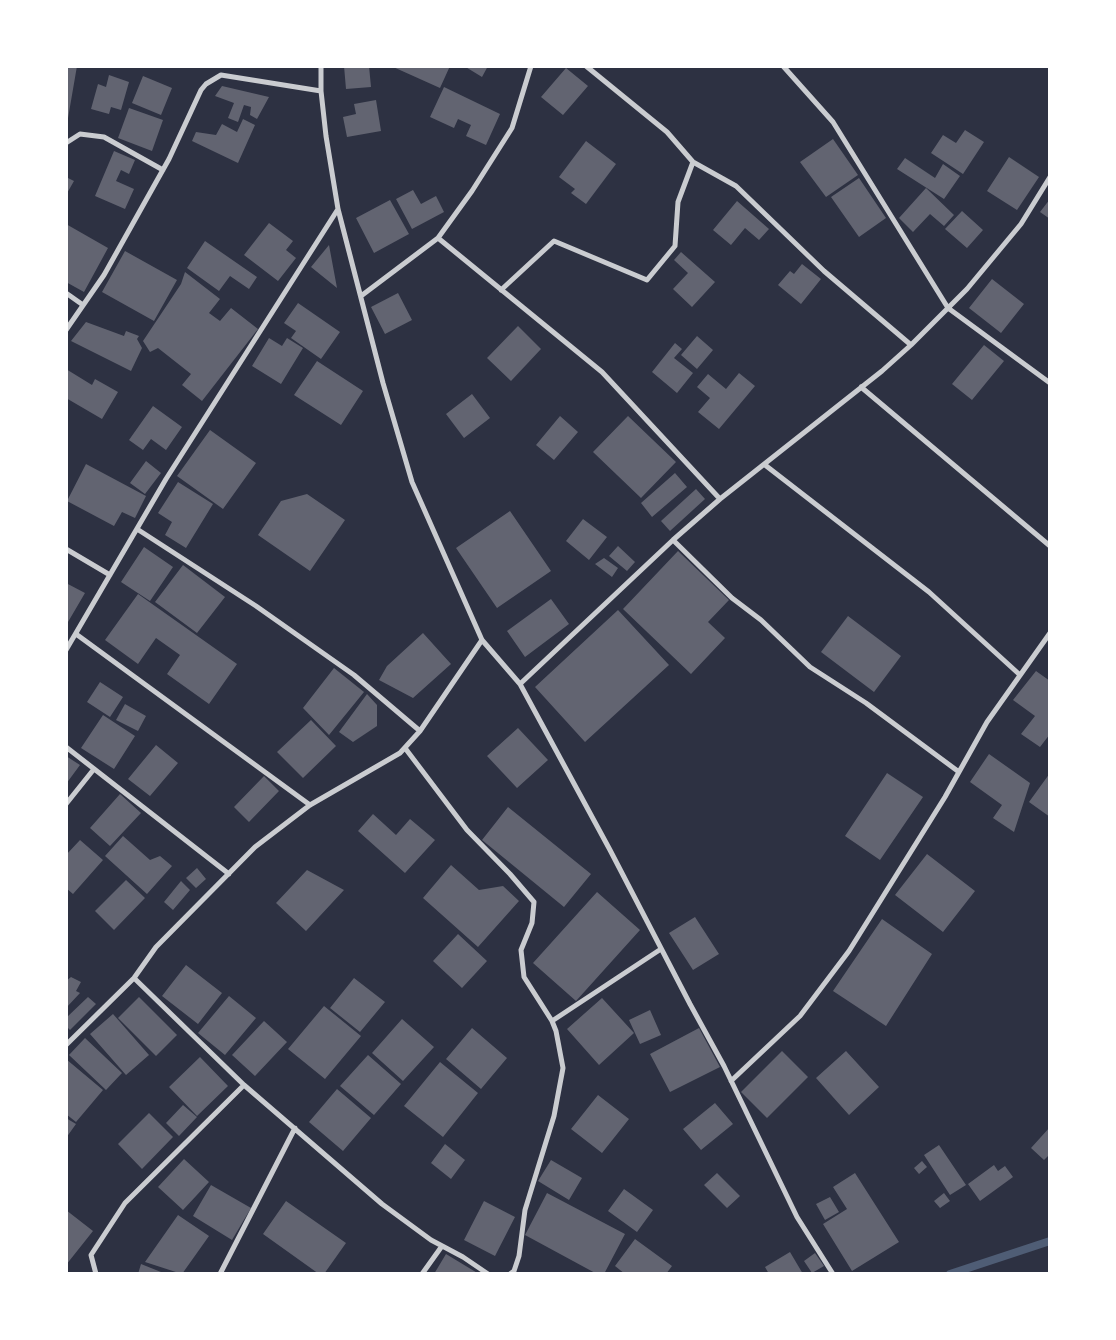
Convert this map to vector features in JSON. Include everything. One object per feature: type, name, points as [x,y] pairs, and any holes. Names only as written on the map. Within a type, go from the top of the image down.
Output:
[{"type":"street","points":[[321,66],[321,91],[326,136],[338,209],[383,383],[412,482],[482,640],[520,684],[610,850],[731,1081],[797,1218],[833,1274]]},
{"type":"street","points":[[361,296],[438,238],[512,128],[531,66]]},
{"type":"street","points":[[586,66],[667,132],[693,162],[736,186],[824,271],[911,346]]},
{"type":"street","points":[[783,66],[833,122],[948,308],[1050,383]]},
{"type":"street","points":[[66,330],[104,275],[163,170],[201,90],[206,84],[221,75],[321,91]]},
{"type":"street","points":[[66,143],[80,134],[104,138],[163,170]]},
{"type":"street","points":[[501,290],[554,241],[647,280],[675,246],[678,202],[693,162]]},
{"type":"street","points":[[520,684],[673,540],[720,499],[765,465],[911,346],[967,289],[1021,224],[1050,177]]},
{"type":"street","points":[[66,650],[166,479],[338,209]]},
{"type":"street","points":[[438,238],[602,372],[720,499]]},
{"type":"street","points":[[66,293],[83,305]]},
{"type":"street","points":[[861,387],[1050,546]]},
{"type":"street","points":[[765,465],[929,592],[1020,675]]},
{"type":"street","points":[[137,530],[256,606],[347,670],[420,731]]},
{"type":"street","points":[[673,540],[732,598],[760,620],[810,667],[866,703],[959,772]]},
{"type":"street","points":[[66,549],[110,575]]},
{"type":"street","points":[[731,1081],[800,1016],[849,951],[959,772],[987,722],[1050,633]]},
{"type":"street","points":[[76,634],[310,805]]},
{"type":"street","points":[[66,1045],[134,978],[156,947],[255,847],[310,805],[400,753],[420,731],[482,640]]},
{"type":"street","points":[[66,747],[229,874]]},
{"type":"street","points":[[405,748],[466,830],[510,874],[534,902],[532,923],[522,950],[524,977],[552,1021],[556,1031],[563,1068],[554,1116],[525,1210],[520,1256],[514,1271],[510,1274]]},
{"type":"street","points":[[66,804],[94,769]]},
{"type":"street","points":[[552,1021],[662,949]]},
{"type":"street","points":[[134,978],[244,1085],[382,1204],[431,1240],[488,1274]]},
{"type":"street","points":[[96,1274],[91,1255],[125,1203],[244,1085]]},
{"type":"street","points":[[220,1274],[295,1128]]},
{"type":"street","points":[[422,1274],[442,1246]]},
{"type":"building","points":[[66,66],[77,66],[67,124],[66,124]]},
{"type":"building","points":[[344,66],[369,66],[371,87],[346,89]]},
{"type":"building","points":[[391,66],[450,66],[440,88]]},
{"type":"building","points":[[464,66],[488,66],[482,77]]},
{"type":"building","points":[[566,68],[588,86],[563,115],[541,97]]},
{"type":"building","points":[[109,75],[129,82],[121,110],[111,107],[109,114],[91,109],[98,84],[106,87]]},
{"type":"building","points":[[143,76],[172,88],[161,115],[132,103]]},
{"type":"building","points":[[222,86],[269,97],[257,119],[250,115],[251,107],[244,105],[238,122],[228,118],[234,103],[215,96]]},
{"type":"building","points":[[444,87],[500,114],[486,145],[466,136],[471,125],[458,119],[454,128],[430,117]]},
{"type":"building","points":[[376,100],[381,131],[347,137],[343,117],[356,114],[354,104]]},
{"type":"building","points":[[129,108],[163,120],[152,151],[118,138]]},
{"type":"building","points":[[243,119],[255,125],[238,163],[192,141],[196,132],[216,135],[222,124],[237,132]]},
{"type":"building","points":[[965,130],[984,142],[963,174],[931,153],[943,135],[956,143]]},
{"type":"building","points":[[833,139],[858,175],[826,197],[800,162]]},
{"type":"building","points":[[586,141],[616,164],[586,204],[571,193],[575,189],[559,177]]},
{"type":"building","points":[[114,151],[135,160],[129,174],[121,170],[116,181],[134,189],[125,209],[95,196]]},
{"type":"building","points":[[1009,157],[1039,177],[1017,210],[987,191]]},
{"type":"building","points":[[905,158],[935,178],[943,164],[960,176],[944,199],[897,169]]},
{"type":"building","points":[[66,177],[74,181],[66,195]]},
{"type":"building","points":[[859,178],[886,218],[859,237],[831,197]]},
{"type":"building","points":[[926,188],[954,215],[944,226],[930,214],[913,232],[899,218]]},
{"type":"building","points":[[413,190],[421,204],[436,196],[444,212],[412,229],[396,199]]},
{"type":"building","points":[[1050,199],[1050,219],[1040,212]]},
{"type":"building","points":[[390,200],[409,234],[374,253],[356,218]]},
{"type":"building","points":[[737,201],[769,229],[759,240],[745,228],[731,245],[713,230]]},
{"type":"building","points":[[962,211],[983,230],[967,248],[945,229]]},
{"type":"building","points":[[269,223],[293,241],[286,250],[296,258],[278,281],[244,255]]},
{"type":"building","points":[[66,224],[108,248],[84,292],[66,282]]},
{"type":"building","points":[[205,241],[257,277],[249,289],[230,276],[219,291],[187,268]]},
{"type":"building","points":[[329,245],[337,288],[311,267]]},
{"type":"building","points":[[125,251],[177,280],[154,321],[102,292]]},
{"type":"building","points":[[681,252],[715,282],[692,307],[673,289],[688,273],[674,260]]},
{"type":"building","points":[[802,264],[821,279],[801,304],[778,285],[790,271],[794,274]]},
{"type":"building","points":[[185,272],[220,299],[209,313],[220,321],[231,308],[258,329],[202,401],[182,385],[191,374],[158,348],[150,352],[143,341],[181,284]]},
{"type":"building","points":[[992,279],[1024,304],[1001,333],[969,308]]},
{"type":"building","points":[[398,293],[412,320],[385,334],[371,307]]},
{"type":"building","points":[[298,303],[340,332],[321,359],[291,338],[296,331],[284,323]]},
{"type":"building","points":[[86,322],[124,336],[126,331],[139,336],[137,339],[142,348],[131,371],[71,341]]},
{"type":"building","points":[[518,326],[541,349],[511,381],[487,358]]},
{"type":"building","points":[[697,336],[713,350],[697,369],[681,355]]},
{"type":"building","points":[[269,338],[282,346],[287,338],[303,348],[281,384],[252,366]]},
{"type":"building","points":[[675,343],[682,349],[674,358],[693,373],[677,393],[652,372]]},
{"type":"building","points":[[984,345],[1004,361],[972,400],[952,384]]},
{"type":"building","points":[[317,361],[363,391],[341,425],[294,395]]},
{"type":"building","points":[[66,369],[92,385],[95,379],[118,392],[102,419],[66,398]]},
{"type":"building","points":[[739,373],[755,386],[719,429],[698,412],[710,398],[697,387],[708,374],[726,389]]},
{"type":"building","points":[[472,394],[490,418],[464,438],[446,414]]},
{"type":"building","points":[[153,406],[182,427],[166,450],[151,439],[143,450],[129,440]]},
{"type":"building","points":[[560,416],[578,432],[554,460],[536,445]]},
{"type":"building","points":[[628,416],[676,462],[641,498],[593,452]]},
{"type":"building","points":[[210,430],[256,463],[223,509],[177,476]]},
{"type":"building","points":[[146,461],[161,473],[145,494],[130,483]]},
{"type":"building","points":[[86,464],[146,496],[135,518],[122,512],[114,526],[67,501]]},
{"type":"building","points":[[675,473],[687,487],[652,517],[641,503]]},
{"type":"building","points":[[178,482],[213,504],[186,548],[165,535],[172,522],[158,513]]},
{"type":"building","points":[[696,489],[705,499],[670,531],[661,521]]},
{"type":"building","points":[[307,494],[345,520],[310,571],[258,535],[281,501]]},
{"type":"building","points":[[510,511],[551,571],[497,608],[456,548]]},
{"type":"building","points":[[583,519],[607,537],[589,560],[566,541]]},
{"type":"building","points":[[618,546],[635,562],[627,571],[609,556]]},
{"type":"building","points":[[144,547],[173,567],[150,601],[121,582]]},
{"type":"building","points":[[678,551],[729,600],[708,622],[725,638],[691,674],[623,609]]},
{"type":"building","points":[[604,558],[618,568],[612,577],[595,564]]},
{"type":"building","points":[[183,565],[225,597],[197,633],[155,602]]},
{"type":"building","points":[[66,583],[85,593],[68,622],[66,621]]},
{"type":"building","points":[[138,594],[237,664],[209,704],[167,674],[180,655],[156,638],[138,664],[105,640]]},
{"type":"building","points":[[551,599],[569,624],[525,657],[507,631]]},
{"type":"building","points":[[618,610],[669,665],[585,742],[535,687]]},
{"type":"building","points":[[848,616],[901,656],[874,692],[821,652]]},
{"type":"building","points":[[423,633],[451,664],[413,698],[379,680],[387,666]]},
{"type":"building","points":[[334,668],[364,692],[329,735],[303,708]]},
{"type":"building","points":[[1036,671],[1050,681],[1050,734],[1040,747],[1021,734],[1035,716],[1013,700]]},
{"type":"building","points":[[100,682],[123,697],[110,717],[87,702]]},
{"type":"building","points":[[367,694],[377,705],[377,726],[353,742],[339,732]]},
{"type":"building","points":[[125,704],[146,716],[138,731],[116,720]]},
{"type":"building","points":[[103,715],[135,736],[114,769],[81,748]]},
{"type":"building","points":[[311,720],[336,746],[303,778],[277,752]]},
{"type":"building","points":[[518,728],[548,760],[517,788],[487,756]]},
{"type":"building","points":[[156,745],[178,763],[150,796],[128,779]]},
{"type":"building","points":[[989,754],[1030,783],[1014,832],[993,818],[1002,805],[970,782]]},
{"type":"building","points":[[66,756],[80,765],[66,784]]},
{"type":"building","points":[[887,773],[923,797],[880,860],[845,836]]},
{"type":"building","points":[[1050,773],[1050,817],[1029,802]]},
{"type":"building","points":[[264,776],[279,791],[249,822],[234,807]]},
{"type":"building","points":[[120,794],[141,813],[110,846],[90,828]]},
{"type":"building","points":[[508,807],[591,874],[564,907],[482,840]]},
{"type":"building","points":[[373,814],[396,835],[410,819],[435,840],[405,873],[358,831]]},
{"type":"building","points":[[123,836],[150,860],[160,856],[172,866],[147,894],[105,856]]},
{"type":"building","points":[[80,840],[103,860],[73,894],[66,888],[66,855]]},
{"type":"building","points":[[927,854],[975,891],[943,932],[895,895]]},
{"type":"building","points":[[451,865],[479,890],[503,886],[519,901],[478,947],[423,898]]},
{"type":"building","points":[[197,868],[206,879],[196,888],[186,878]]},
{"type":"building","points":[[307,870],[344,890],[306,931],[276,903]]},
{"type":"building","points":[[126,880],[145,898],[114,930],[95,911]]},
{"type":"building","points":[[181,881],[190,890],[173,910],[164,902]]},
{"type":"building","points":[[597,892],[640,930],[576,1001],[533,963]]},
{"type":"building","points":[[695,917],[719,954],[693,970],[669,933]]},
{"type":"building","points":[[882,919],[932,954],[886,1026],[833,991]]},
{"type":"building","points":[[458,934],[487,961],[462,988],[433,961]]},
{"type":"building","points":[[186,965],[222,993],[198,1024],[162,996]]},
{"type":"building","points":[[71,977],[81,982],[76,991],[80,993],[66,1008],[66,981]]},
{"type":"building","points":[[354,978],[385,1002],[360,1032],[330,1008]]},
{"type":"building","points":[[229,996],[256,1018],[225,1055],[198,1033]]},
{"type":"building","points":[[88,997],[96,1004],[70,1030],[66,1026],[66,1018]]},
{"type":"building","points":[[139,997],[177,1035],[156,1056],[118,1018]]},
{"type":"building","points":[[602,998],[634,1033],[599,1065],[567,1029]]},
{"type":"building","points":[[324,1006],[361,1036],[325,1079],[288,1049]]},
{"type":"building","points":[[650,1010],[661,1035],[640,1044],[629,1020]]},
{"type":"building","points":[[113,1014],[149,1055],[126,1075],[90,1034]]},
{"type":"building","points":[[402,1019],[434,1047],[403,1081],[372,1053]]},
{"type":"building","points":[[264,1021],[287,1042],[255,1076],[232,1055]]},
{"type":"building","points":[[472,1028],[507,1058],[481,1089],[446,1059]]},
{"type":"building","points":[[699,1028],[720,1067],[670,1092],[650,1054]]},
{"type":"building","points":[[85,1038],[122,1073],[106,1090],[69,1055]]},
{"type":"building","points":[[782,1051],[808,1077],[767,1118],[741,1092]]},
{"type":"building","points":[[846,1051],[879,1087],[849,1115],[816,1078]]},
{"type":"building","points":[[368,1055],[401,1084],[374,1115],[340,1086]]},
{"type":"building","points":[[200,1057],[228,1086],[197,1116],[169,1087]]},
{"type":"building","points":[[66,1059],[103,1090],[76,1122],[66,1114]]},
{"type":"building","points":[[440,1062],[478,1093],[443,1137],[404,1106]]},
{"type":"building","points":[[337,1089],[371,1118],[343,1151],[309,1122]]},
{"type":"building","points":[[598,1095],[629,1119],[602,1153],[571,1129]]},
{"type":"building","points":[[715,1103],[733,1124],[701,1150],[683,1129]]},
{"type":"building","points":[[183,1105],[197,1117],[179,1136],[166,1123]]},
{"type":"building","points":[[149,1113],[173,1137],[142,1169],[118,1144]]},
{"type":"building","points":[[66,1118],[76,1124],[66,1138]]},
{"type":"building","points":[[1050,1127],[1050,1154],[1044,1160],[1031,1148]]},
{"type":"building","points":[[445,1144],[465,1160],[451,1179],[431,1163]]},
{"type":"building","points":[[939,1145],[966,1185],[950,1195],[924,1155]]},
{"type":"building","points":[[184,1159],[209,1182],[183,1210],[158,1187]]},
{"type":"building","points":[[551,1160],[582,1178],[569,1200],[538,1181]]},
{"type":"building","points":[[922,1161],[927,1167],[919,1174],[914,1168]]},
{"type":"building","points":[[994,1165],[998,1171],[1005,1166],[1013,1177],[980,1201],[968,1184]]},
{"type":"building","points":[[717,1173],[740,1196],[727,1208],[704,1185]]},
{"type":"building","points":[[855,1173],[899,1242],[852,1271],[823,1224],[847,1209],[833,1187]]},
{"type":"building","points":[[211,1185],[251,1208],[232,1240],[193,1216]]},
{"type":"building","points":[[624,1189],[653,1210],[637,1232],[608,1211]]},
{"type":"building","points":[[547,1193],[625,1234],[604,1274],[597,1274],[525,1235]]},
{"type":"building","points":[[944,1193],[950,1201],[940,1208],[934,1201]]},
{"type":"building","points":[[830,1197],[839,1212],[825,1220],[816,1204]]},
{"type":"building","points":[[286,1201],[346,1243],[324,1274],[319,1274],[263,1234]]},
{"type":"building","points":[[484,1201],[515,1217],[495,1256],[464,1240]]},
{"type":"building","points":[[66,1210],[93,1231],[66,1265]]},
{"type":"building","points":[[178,1215],[209,1236],[182,1274],[145,1262]]},
{"type":"building","points":[[635,1239],[672,1266],[666,1274],[625,1274],[615,1266]]},
{"type":"building","points":[[790,1252],[803,1274],[769,1274],[765,1267]]},
{"type":"building","points":[[815,1253],[824,1266],[812,1273],[804,1261]]},
{"type":"building","points":[[446,1254],[479,1274],[434,1274]]},
{"type":"building","points":[[141,1264],[166,1274],[138,1274]]},
{"type":"waterway","points":[[950,1274],[1050,1241]]}]
